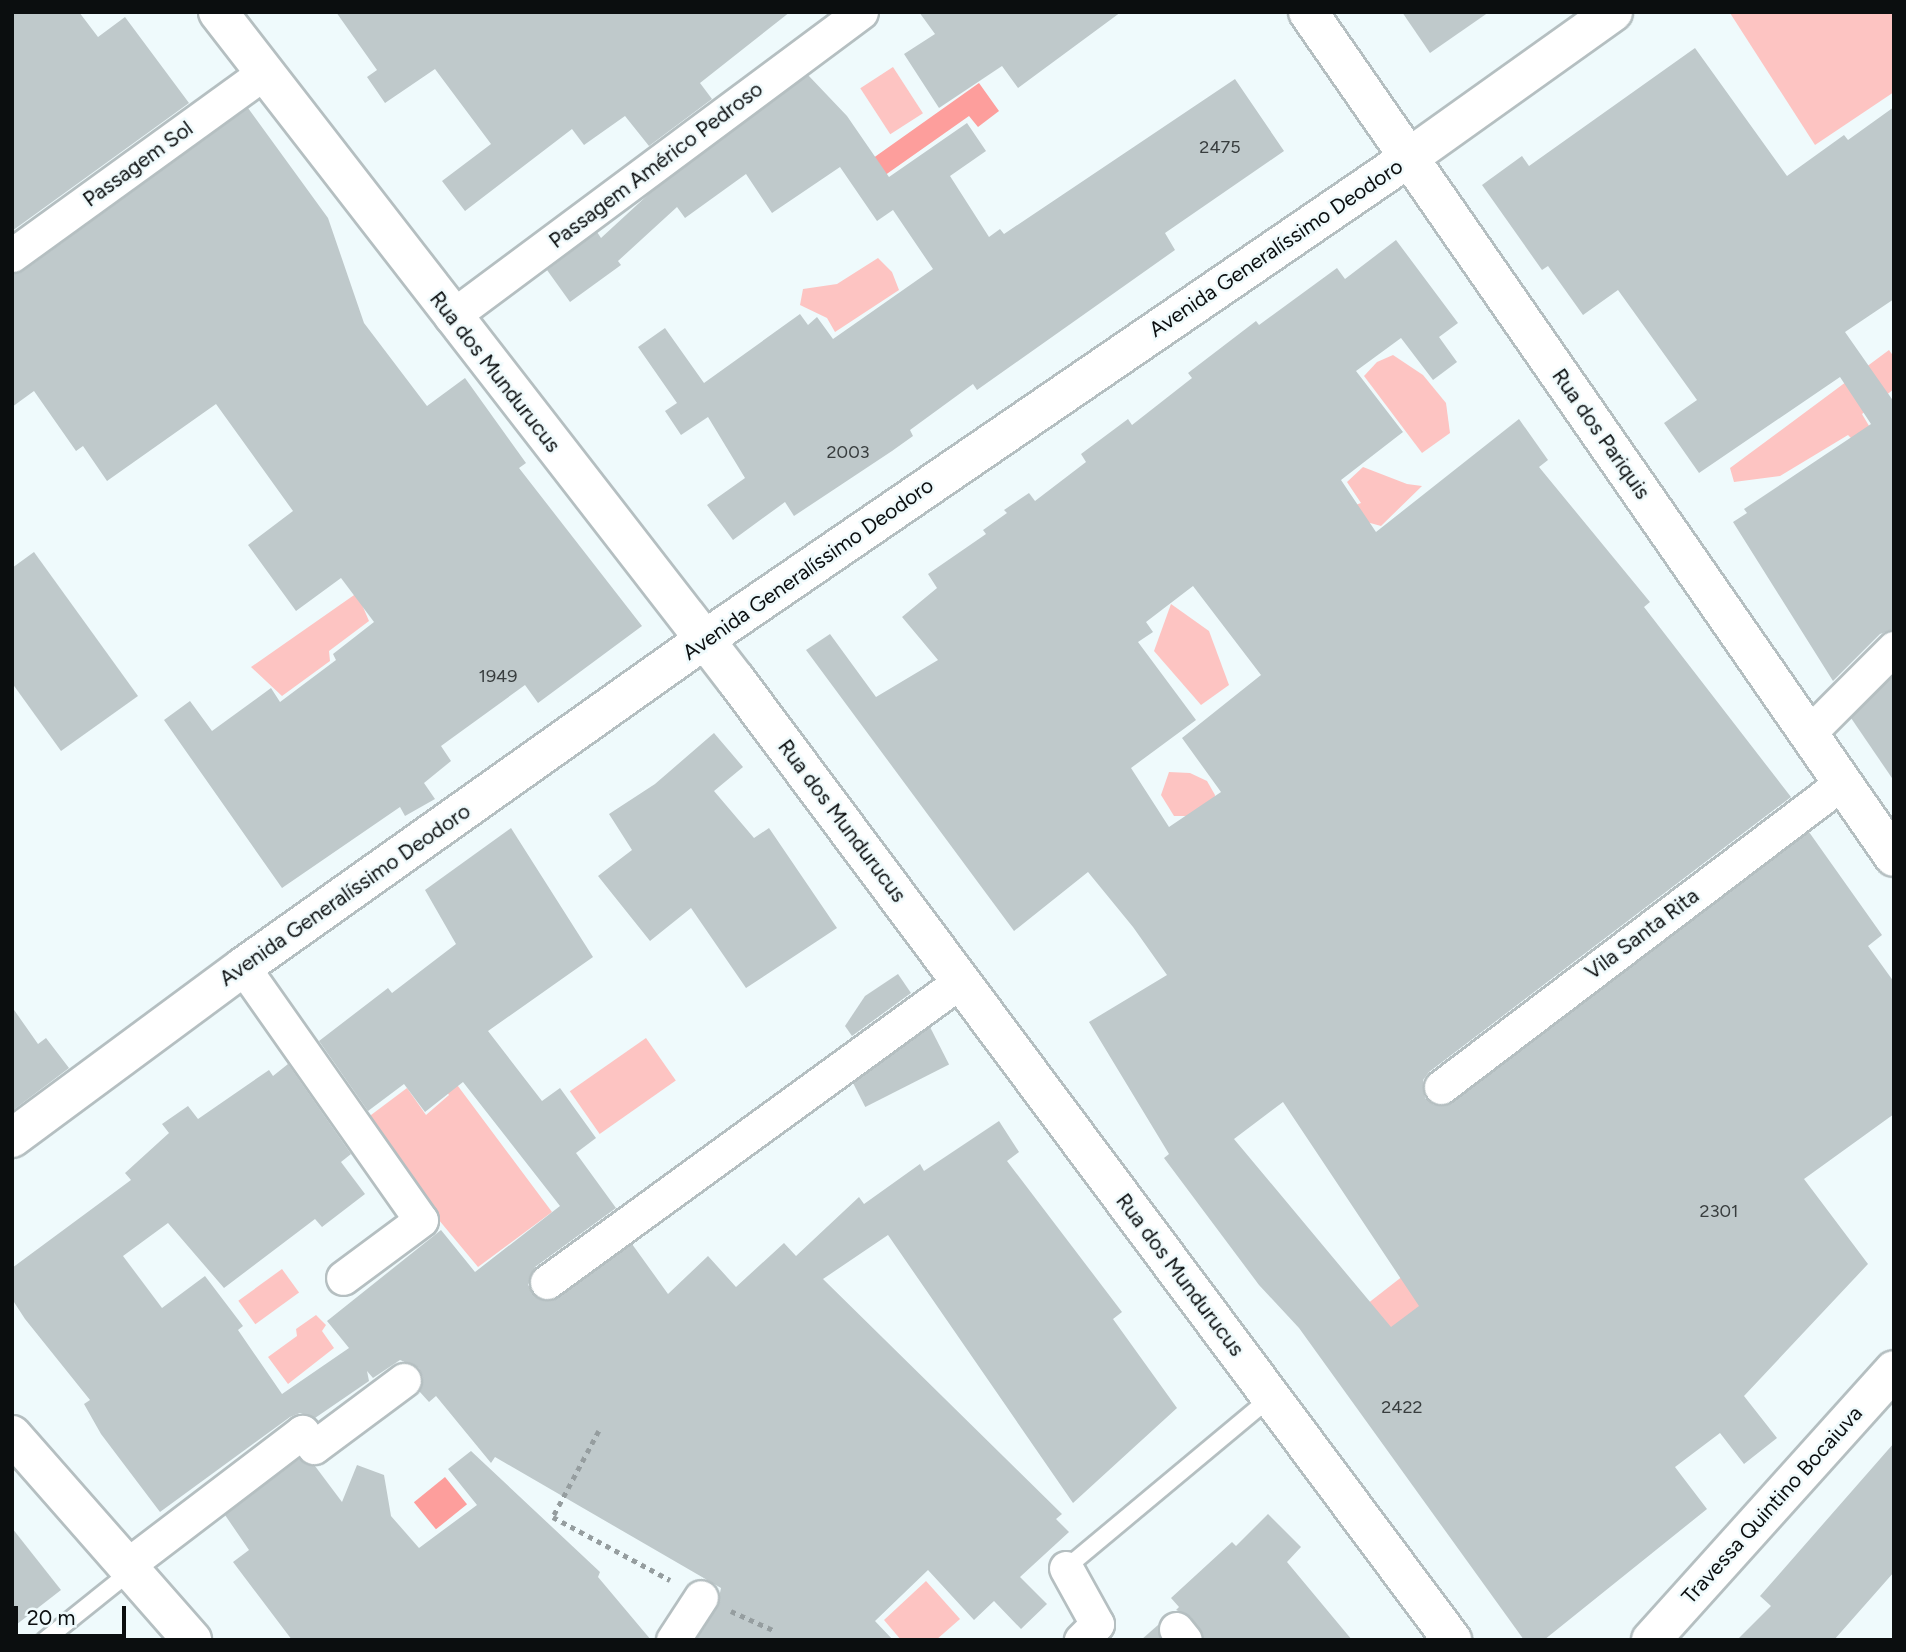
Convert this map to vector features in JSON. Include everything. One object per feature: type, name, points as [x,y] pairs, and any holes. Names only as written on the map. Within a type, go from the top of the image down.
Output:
[{"type":"street","name":"Rua dos Mundurucus","points":[[218,12],[451,317],[704,640],[962,980],[1452,1640]]},
{"type":"street","name":"Passagem Américo Pedroso","points":[[451,317],[861,12]]},
{"type":"street","name":"Rua dos Pariquis","points":[[1308,12],[1407,159],[1810,732],[1894,856]]},
{"type":"street","name":"Avenida Generalíssimo Deodoro","points":[[12,1138],[243,967],[704,640],[1407,159],[1613,12]]},
{"type":"street","name":"Passagem Sol","points":[[12,255],[263,74]]},
{"type":"street","points":[[1810,732],[1894,648]]},
{"type":"street","name":"Vila Santa Rita","points":[[1441,1087],[1843,782]]},
{"type":"street","points":[[243,967],[421,1220],[343,1278]]},
{"type":"street","points":[[547,1282],[962,980]]},
{"type":"street","name":"Travessa Quintino Bocaiuva","points":[[1651,1640],[1894,1370]]},
{"type":"street","points":[[128,1570],[302,1432],[314,1447],[404,1380]]},
{"type":"street","points":[[12,1435],[192,1640]]},
{"type":"street","points":[[1066,1568],[1097,1624],[1081,1640]]},
{"type":"street","points":[[673,1640],[701,1597]]},
{"type":"lane","points":[[1066,1568],[1271,1397]]},
{"type":"lane","points":[[45,1640],[128,1570]]},
{"type":"path","points":[[599,1431],[553,1517],[701,1597],[775,1632]]},
{"type":"shaded area","points":[[1894,12],[1894,92],[1815,145],[1730,13]]},
{"type":"shaded area","points":[[893,67],[923,113],[890,134],[860,88]]},
{"type":"shaded area","points":[[979,83],[999,111],[978,127],[969,116],[881,178],[869,161]]},
{"type":"shaded area","points":[[878,258],[892,272],[899,290],[835,332],[827,318],[800,305],[803,289],[837,284]]},
{"type":"shaded area","points":[[1889,350],[1894,357],[1894,389],[1862,414],[1878,441],[1861,448],[1848,435],[1780,476],[1734,482],[1730,468]]},
{"type":"shaded area","points":[[1393,355],[1423,375],[1446,403],[1450,433],[1422,453],[1364,376],[1377,362]]},
{"type":"shaded area","points":[[1363,467],[1407,484],[1422,486],[1381,526],[1345,516],[1350,507],[1361,503],[1347,482]]},
{"type":"shaded area","points":[[357,593],[369,621],[329,651],[330,661],[282,696],[251,667]]},
{"type":"shaded area","points":[[1171,604],[1209,631],[1229,685],[1201,705],[1154,651]]},
{"type":"shaded area","points":[[1169,772],[1190,773],[1207,781],[1215,795],[1214,804],[1187,816],[1174,816],[1161,795]]},
{"type":"shaded area","points":[[646,1038],[676,1081],[600,1134],[570,1091]]},
{"type":"shaded area","points":[[440,1062],[552,1212],[478,1267],[359,1124],[407,1088],[426,1115],[449,1095],[432,1071]]},
{"type":"shaded area","points":[[1440,1247],[1476,1293],[1372,1374],[1336,1328]]},
{"type":"shaded area","points":[[282,1269],[299,1292],[255,1324],[238,1301]]},
{"type":"shaded area","points":[[316,1315],[326,1325],[322,1331],[334,1348],[288,1384],[268,1357],[297,1336],[296,1329]]},
{"type":"shaded area","points":[[445,1477],[467,1504],[436,1529],[414,1502]]},
{"type":"shaded area","points":[[926,1581],[960,1619],[936,1640],[901,1640],[884,1620]]},
{"type":"building","points":[[12,12],[79,12],[98,37],[125,17],[189,103],[12,231]]},
{"type":"building","points":[[336,12],[790,12],[700,83],[712,99],[649,146],[625,116],[584,145],[572,129],[465,211],[442,181],[491,144],[435,69],[385,103],[367,77],[377,70]]},
{"type":"building","points":[[919,12],[1121,12],[1018,88],[1002,66],[939,108],[904,54],[935,34]]},
{"type":"building","points":[[1402,12],[1489,12],[1430,53]]},
{"type":"building","points":[[1695,48],[1787,176],[1844,135],[1848,140],[1894,107],[1894,299],[1845,332],[1894,402],[1894,629],[1880,634],[1833,681],[1733,522],[1747,513],[1744,509],[1871,424],[1840,377],[1699,473],[1664,423],[1697,400],[1618,290],[1583,315],[1548,266],[1542,270],[1482,185],[1522,156],[1529,166]]},
{"type":"building","points":[[808,75],[847,116],[889,177],[967,123],[986,151],[950,176],[989,237],[1000,229],[1004,234],[1235,79],[1284,151],[1165,233],[1175,250],[977,390],[973,384],[910,430],[913,436],[892,451],[794,516],[785,502],[733,540],[707,505],[745,478],[708,417],[681,435],[665,411],[677,403],[638,347],[665,328],[704,383],[800,314],[808,325],[817,317],[833,339],[933,269],[893,210],[877,221],[840,167],[772,213],[746,174],[685,218],[677,207],[618,261],[621,265],[570,302],[547,270],[597,232],[601,238],[651,192]]},
{"type":"building","points":[[248,108],[328,218],[364,323],[427,406],[465,378],[526,463],[519,468],[642,626],[538,703],[525,685],[441,746],[451,761],[424,783],[435,799],[405,816],[400,807],[282,888],[164,720],[190,701],[212,731],[271,688],[280,702],[336,660],[333,654],[374,622],[341,578],[296,611],[248,545],[293,511],[216,404],[107,481],[83,446],[76,451],[34,391],[12,407],[12,274],[23,271]]},
{"type":"building","points":[[1396,240],[1458,323],[1439,337],[1457,362],[1433,380],[1401,338],[1356,371],[1403,432],[1341,480],[1376,532],[1519,419],[1548,460],[1539,467],[1650,602],[1644,607],[1791,797],[1429,1072],[1423,1080],[1425,1098],[1434,1105],[1453,1102],[1809,832],[1882,935],[1868,946],[1894,982],[1894,1114],[1804,1179],[1868,1264],[1744,1396],[1777,1438],[1744,1464],[1720,1433],[1675,1467],[1707,1509],[1544,1640],[1524,1640],[1299,1328],[1259,1285],[1164,1158],[1169,1154],[1089,1022],[1167,975],[1133,927],[1088,872],[1014,931],[806,650],[830,634],[876,697],[938,660],[902,617],[937,588],[928,574],[986,534],[983,530],[1007,513],[1004,510],[1029,493],[1035,501],[1086,462],[1081,454],[1128,419],[1132,425],[1192,378],[1188,373],[1256,321],[1259,325],[1337,268],[1345,279]],"holes":[[[1193,586],[1261,675],[1182,738],[1221,792],[1169,827],[1131,768],[1196,720],[1138,642],[1153,632],[1146,622]],[[1283,1102],[1419,1306],[1391,1327],[1234,1139]]]},
{"type":"building","points":[[34,552],[138,696],[61,751],[12,683],[12,568]]},
{"type":"building","points":[[1894,675],[1894,781],[1851,718]]},
{"type":"building","points":[[714,733],[743,767],[714,791],[754,838],[769,828],[837,928],[746,988],[691,908],[650,941],[598,876],[632,850],[609,814],[655,784]]},
{"type":"building","points":[[511,828],[593,957],[488,1031],[542,1101],[560,1088],[596,1138],[576,1153],[616,1208],[535,1267],[528,1285],[539,1299],[558,1298],[632,1244],[668,1294],[708,1256],[736,1287],[784,1243],[796,1256],[859,1197],[864,1204],[920,1164],[924,1171],[999,1121],[1019,1152],[1007,1161],[1122,1312],[1113,1319],[1177,1408],[1073,1503],[888,1235],[823,1279],[1062,1514],[1056,1519],[1069,1532],[1020,1577],[1047,1604],[1021,1629],[994,1601],[974,1620],[928,1570],[875,1621],[893,1640],[696,1640],[717,1607],[721,1588],[495,1457],[491,1463],[436,1396],[429,1402],[419,1391],[423,1378],[419,1368],[400,1360],[373,1378],[367,1371],[369,1381],[315,1418],[300,1413],[290,1417],[160,1512],[101,1434],[84,1404],[90,1400],[12,1299],[12,1268],[131,1180],[125,1173],[169,1133],[162,1124],[188,1106],[198,1119],[269,1070],[273,1076],[288,1064],[351,1154],[341,1162],[365,1194],[322,1227],[315,1219],[224,1288],[168,1223],[123,1256],[162,1308],[205,1276],[243,1326],[238,1330],[282,1394],[349,1348],[327,1321],[441,1230],[475,1272],[560,1206],[463,1082],[425,1112],[404,1084],[368,1111],[319,1041],[388,988],[392,993],[456,944],[425,890]]},
{"type":"building","points":[[898,974],[911,993],[852,1036],[845,1026],[865,996]]},
{"type":"building","points":[[12,1007],[38,1044],[46,1038],[69,1068],[12,1111]]},
{"type":"building","points":[[930,1027],[949,1064],[865,1107],[846,1070]]},
{"type":"building","points":[[1894,1443],[1894,1572],[1834,1640],[1737,1640],[1771,1606],[1760,1596]]},
{"type":"building","points":[[471,1451],[600,1572],[598,1577],[651,1640],[292,1640],[233,1562],[249,1550],[225,1515],[299,1459],[315,1466],[342,1502],[357,1465],[384,1475],[391,1516],[419,1548],[477,1505],[448,1469]]},
{"type":"building","points":[[1268,1514],[1301,1547],[1287,1562],[1352,1640],[1204,1640],[1191,1617],[1176,1610],[1179,1607],[1171,1598],[1232,1542],[1236,1546]]},
{"type":"building","points":[[12,1528],[61,1590],[12,1628]]},
{"type":"building","points":[[1158,1625],[1160,1640],[1141,1640]]}]
